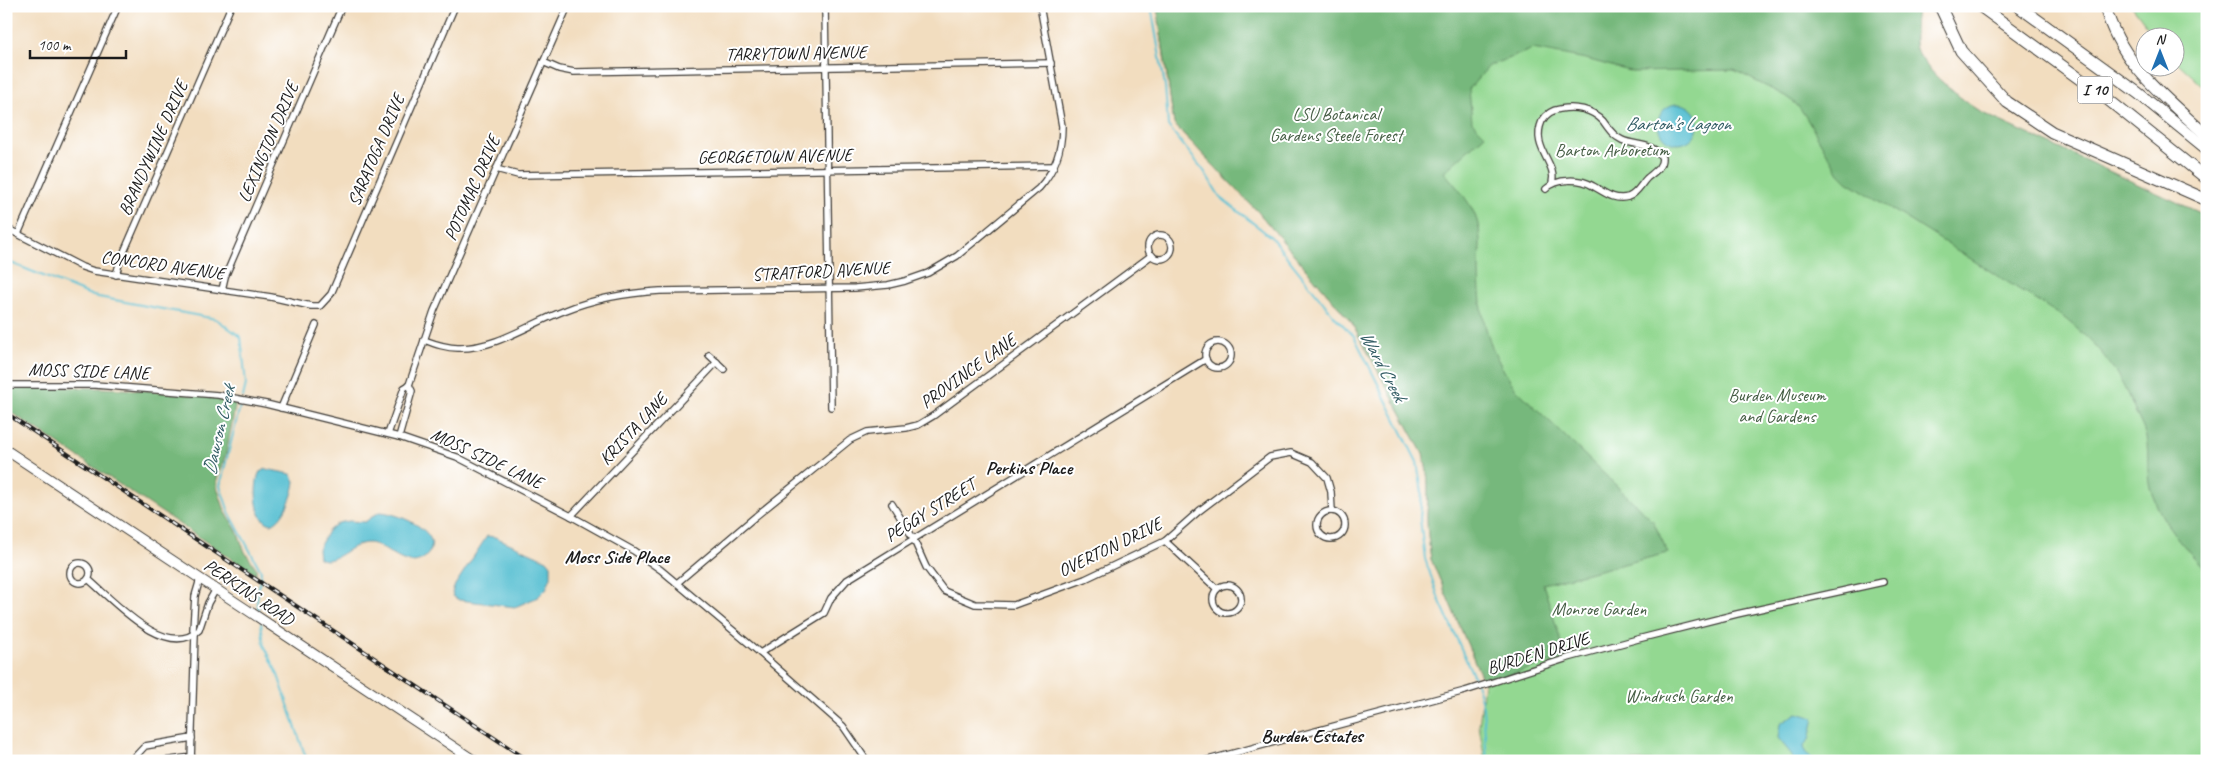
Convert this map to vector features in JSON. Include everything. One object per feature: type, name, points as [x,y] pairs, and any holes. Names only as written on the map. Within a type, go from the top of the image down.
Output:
[{"type":"highway","points":[[1940,6],[1961,51],[2007,102],[2052,132],[2207,200]]},
{"type":"highway","name":"I 10","points":[[1980,6],[2106,98],[2207,179]]},
{"type":"highway","name":"I 10","points":[[2018,6],[2138,93],[2207,149]]},
{"type":"highway","points":[[2105,6],[2112,29],[2131,62],[2207,136]]},
{"type":"main road","name":"PERKINS ROAD","points":[[6,450],[475,761]]},
{"type":"street","points":[[18,234],[118,6]]},
{"type":"street","name":"BRANDYWINE DRIVE","points":[[116,275],[120,261],[231,6]]},
{"type":"street","name":"LEXINGTON DRIVE","points":[[222,290],[342,6]]},
{"type":"street","name":"SARATOGA DRIVE","points":[[323,304],[330,294],[455,6]]},
{"type":"street","name":"POTOMAC DRIVE","points":[[399,436],[412,391],[410,385],[424,340],[496,169],[568,6]]},
{"type":"street","points":[[825,6],[831,407]]},
{"type":"street","name":"STRATFORD AVENUE","points":[[424,340],[457,348],[484,346],[565,310],[599,299],[629,294],[660,291],[888,285],[928,273],[957,256],[1039,188],[1054,166],[1062,142],[1062,126],[1040,6]]},
{"type":"street","name":"TARRYTOWN AVENUE","points":[[543,62],[559,69],[574,72],[1051,64]]},
{"type":"street","points":[[1546,189],[1552,183],[1553,175],[1542,151],[1540,135],[1543,120],[1552,111],[1558,109],[1576,108],[1590,111],[1600,118],[1620,139],[1653,148],[1659,152],[1662,158],[1660,167],[1646,179],[1636,192],[1627,198],[1609,196],[1586,183],[1569,181],[1552,183]]},
{"type":"street","name":"GEORGETOWN AVENUE","points":[[496,169],[518,175],[1054,166]]},
{"type":"street","name":"CONCORD AVENUE","points":[[6,228],[82,267],[116,275],[284,299],[314,307],[323,304]]},
{"type":"street","name":"PROVINCE LANE","points":[[1164,235],[1169,239],[1172,244],[1168,255],[1163,258],[1157,258],[1152,255],[1149,243],[1152,238],[1164,235]]},
{"type":"street","name":"PROVINCE LANE","points":[[677,583],[850,440],[867,432],[918,425],[933,416],[1152,255]]},
{"type":"street","points":[[281,408],[316,325]]},
{"type":"street","points":[[1212,343],[1224,344],[1231,354],[1226,364],[1221,367],[1209,364],[1206,359],[1206,353],[1212,343]]},
{"type":"street","points":[[709,355],[724,369]]},
{"type":"street","name":"PEGGY STREET","points":[[760,653],[824,613],[831,598],[847,580],[1206,359]]},
{"type":"street","name":"KRISTA LANE","points":[[571,516],[716,362]]},
{"type":"street","name":"MOSS SIDE LANE","points":[[6,385],[95,385],[218,395],[266,404],[399,436],[457,457],[634,551],[677,583],[843,726],[867,761]]},
{"type":"street","name":"POTOMAC DRIVE","points":[[388,434],[404,388],[410,385]]},
{"type":"street","name":"OVERTON DRIVE","points":[[892,504],[913,538],[926,567],[944,591],[975,604],[1014,605],[1085,579],[1165,541],[1198,511],[1270,457],[1292,453],[1312,462],[1327,478],[1331,492],[1332,511]]},
{"type":"street","points":[[1332,511],[1342,515],[1345,527],[1342,534],[1337,538],[1330,539],[1319,532],[1317,525],[1318,518],[1323,513],[1332,511]]},
{"type":"street","points":[[1165,541],[1217,589]]},
{"type":"street","points":[[88,578],[151,631],[181,640],[200,630],[208,604],[216,589]]},
{"type":"street","points":[[164,761],[191,759],[195,634],[193,630],[195,596],[200,579]]},
{"type":"street","name":"BURDEN DRIVE","points":[[1204,761],[1465,691],[1568,658],[1672,630],[1883,582]]},
{"type":"street","points":[[1229,585],[1236,588],[1240,594],[1237,608],[1232,612],[1224,612],[1218,609],[1214,604],[1213,596],[1217,589],[1229,585]]},
{"type":"street","points":[[131,761],[145,746],[192,738]]},
{"type":"green space","name":"Burden Museum and Gardens","points":[[1157,6],[1917,6],[1916,49],[1936,76],[1962,99],[1980,112],[2207,216],[2207,761],[1485,761],[1479,726],[1484,683],[1431,559],[1427,521],[1428,477],[1423,454],[1352,323],[1259,213],[1174,124]]},
{"type":"green space","name":"LSU Botanical Gardens Steele Forest","points":[[1157,6],[1917,6],[1916,49],[1936,76],[1962,99],[1980,112],[2207,216],[2207,571],[2175,536],[2162,516],[2150,487],[2147,444],[2144,430],[2121,381],[2106,358],[2063,317],[1847,181],[1839,173],[1804,114],[1796,104],[1785,96],[1734,70],[1633,72],[1586,59],[1533,49],[1489,66],[1469,89],[1472,122],[1485,135],[1444,172],[1469,203],[1477,222],[1480,236],[1479,271],[1481,304],[1487,333],[1506,375],[1516,389],[1653,521],[1668,553],[1543,584],[1566,657],[1484,683],[1431,559],[1427,521],[1428,477],[1423,454],[1352,323],[1259,213],[1174,124]]},
{"type":"green space","points":[[2132,6],[2207,6],[2207,90],[2186,70],[2186,28],[2148,28]]},
{"type":"green space","points":[[28,387],[132,390],[185,394],[236,402],[226,454],[217,479],[217,487],[225,511],[237,531],[245,552],[256,568],[256,575],[6,409],[6,389]]},
{"type":"water","name":"Barton's Lagoon","points":[[1682,104],[1689,107],[1695,113],[1698,124],[1697,132],[1689,141],[1682,144],[1674,144],[1667,141],[1659,132],[1658,120],[1661,113],[1670,105]]},
{"type":"water","points":[[266,469],[291,474],[295,481],[293,493],[284,512],[276,522],[271,524],[265,521],[258,510],[256,494],[259,473]]},
{"type":"water","points":[[379,512],[395,515],[423,529],[432,543],[427,556],[418,561],[406,561],[369,543],[355,546],[330,559],[319,558],[318,549],[328,531],[338,523],[349,521],[365,522]]},
{"type":"water","points":[[487,536],[495,537],[547,560],[551,565],[551,577],[546,589],[538,597],[515,607],[459,600],[454,597],[452,593],[455,585]]},
{"type":"water","points":[[1797,713],[1814,718],[1809,740],[1804,745],[1805,752],[1815,761],[1792,761],[1792,755],[1778,738],[1780,724]]},
{"type":"waterway","name":"Ward Creek","points":[[1151,6],[1165,86],[1168,126],[1204,171],[1220,197],[1271,237],[1334,316],[1354,336],[1417,462],[1422,492],[1420,519],[1425,559],[1439,599],[1476,682],[1483,707],[1487,761]]},
{"type":"waterway","name":"Dawson Creek","points":[[6,261],[93,296],[216,319],[241,337],[246,384],[243,397]]},
{"type":"waterway","name":"Dawson Creek","points":[[241,402],[220,486],[229,512],[261,571],[257,600],[259,613]]},
{"type":"waterway","name":"Dawson Creek","points":[[261,623],[264,645],[277,672],[307,761]]},
{"type":"railway","points":[[6,413],[529,761]]},
{"type":"district","name":"Perkins Place","points":[[1029,468]]},
{"type":"district","name":"Moss Side Place","points":[[617,557]]},
{"type":"district","name":"Burden Estates","points":[[1312,736]]},
{"type":"park label","name":"Barton Arboretum","points":[[1612,150]]},
{"type":"park label","name":"Monroe Garden","points":[[1599,609]]},
{"type":"park label","name":"Windrush Garden","points":[[1679,696]]}]
